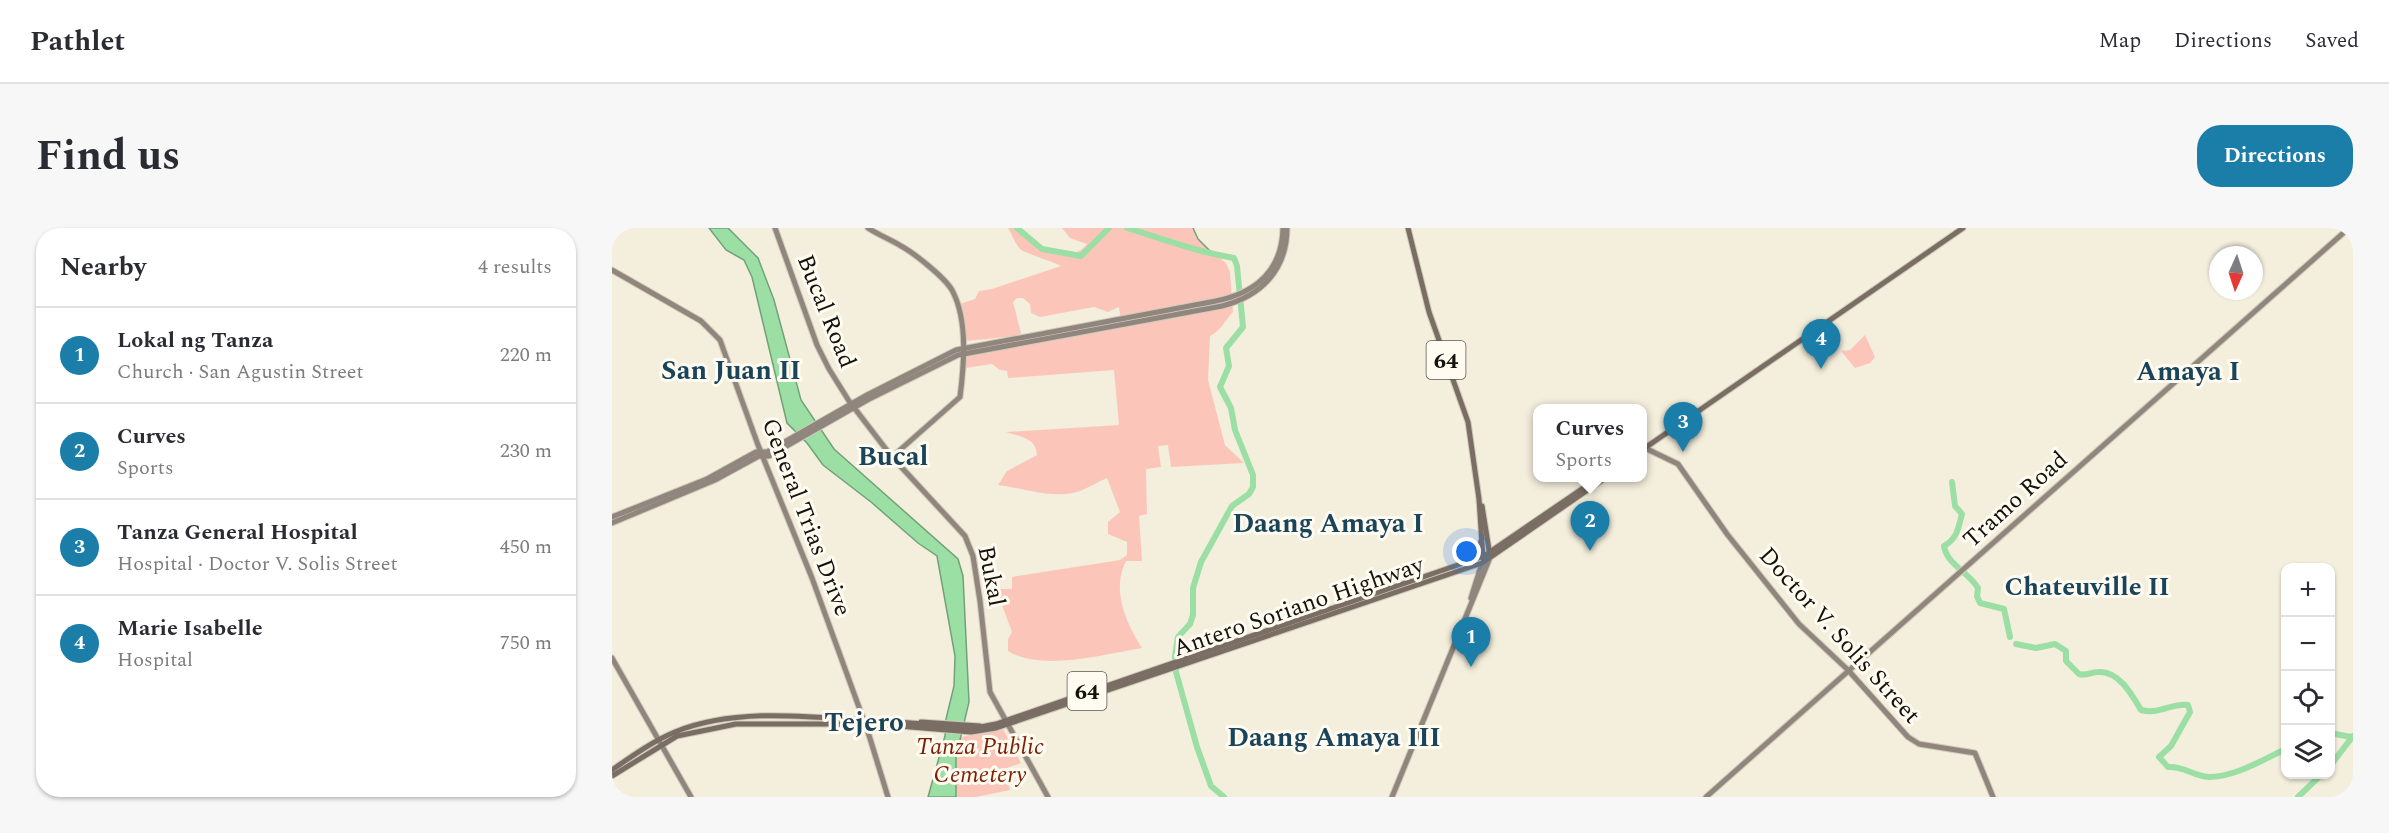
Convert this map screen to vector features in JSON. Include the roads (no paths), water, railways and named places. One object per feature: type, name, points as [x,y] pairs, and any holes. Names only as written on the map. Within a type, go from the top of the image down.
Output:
[{"type":"main road","name":"64","points":[[1408,228],[1429,312],[1468,422],[1488,556],[1482,563]]},
{"type":"main road","points":[[1647,446],[1963,228]]},
{"type":"main road","name":"Antero Soriano Highway","points":[[1488,556],[1507,540],[1591,482]]},
{"type":"main road","name":"Antero Soriano Highway","points":[[1186,660],[1466,561],[1488,556],[1598,482]]},
{"type":"main road","points":[[1466,561],[1480,546],[1485,535],[1495,543],[1507,540]]},
{"type":"main road","name":"Antero Soriano Highway","points":[[612,770],[661,742],[684,734],[736,724],[864,722],[983,729],[1482,563]]},
{"type":"main road","name":"Antero Soriano Highway","points":[[916,725],[942,721],[972,728]]},
{"type":"main road","name":"Antero Soriano Highway","points":[[612,776],[661,742]]},
{"type":"street","name":"Bucal Road","points":[[775,228],[817,345],[853,406]]},
{"type":"street","points":[[868,228],[903,247],[953,290],[961,319],[963,351],[960,398],[892,457]]},
{"type":"street","points":[[612,523],[802,435],[853,406],[963,351],[1246,295],[1262,282],[1275,263],[1285,228]]},
{"type":"street","name":"Tramo Road","points":[[1706,797],[2349,228]]},
{"type":"street","name":"General Trias Drive","points":[[612,270],[701,321],[715,332],[720,340],[762,454],[812,578],[864,722],[888,797]]},
{"type":"street","name":"Bukal","points":[[853,406],[892,457],[965,536],[973,556],[979,590],[990,692],[1047,797]]},
{"type":"street","name":"Doctor V. Solis Street","points":[[1647,451],[1678,464],[1727,534],[1799,624],[1848,670],[1908,737],[1919,744],[1975,753],[1993,797]]},
{"type":"street","points":[[612,517],[727,471]]},
{"type":"street","points":[[1392,797],[1488,556]]},
{"type":"street","points":[[1470,604],[1482,563]]},
{"type":"street","points":[[612,658],[691,797]]},
{"type":"waterway","points":[[1017,228],[1042,249],[1081,256],[1109,228]]},
{"type":"waterway","points":[[1127,228],[1193,249],[1234,258],[1237,266],[1243,327],[1226,348],[1229,366],[1220,387],[1231,408],[1235,430],[1253,475],[1253,487],[1249,494],[1232,506],[1201,562],[1193,588],[1193,615],[1190,624],[1178,637],[1175,656],[1176,672],[1197,747],[1211,786],[1224,797]]},
{"type":"waterway","points":[[1193,228],[1198,239],[1212,253]]},
{"type":"waterway","points":[[1952,482],[1955,506],[1962,514],[1955,536],[1944,546],[1946,553],[1974,582],[1978,588],[1977,596],[1980,603],[2004,609],[2010,637]]},
{"type":"waterway","points":[[2016,644],[2036,648],[2055,644],[2066,651],[2066,661],[2079,674],[2099,672],[2113,675],[2129,691],[2141,710],[2154,711],[2177,705],[2188,705],[2190,712],[2171,746],[2159,757],[2168,767],[2203,776],[2219,776],[2248,767],[2281,751]]},
{"type":"waterway","points":[[2335,734],[2351,737]]},
{"type":"waterway","points":[[2335,759],[2353,736]]},
{"type":"waterway","points":[[2298,797],[2317,779]]},
{"type":"place","name":"Marie Isabelle","points":[[1821,369]]},
{"type":"place","name":"Tanza General Hospital","points":[[1683,452]]},
{"type":"place","name":"Curves","points":[[1590,551]]},
{"type":"place","name":"Lokal ng Tanza","points":[[1471,667]]},
{"type":"district","name":"San Juan II","points":[[731,370]]},
{"type":"district","name":"Amaya I","points":[[2188,371]]},
{"type":"district","name":"Bucal","points":[[893,456]]},
{"type":"district","name":"Daang Amaya I","points":[[1328,523]]},
{"type":"district","name":"Chateuville II","points":[[2087,586]]},
{"type":"district","name":"Tejero","points":[[864,722]]},
{"type":"district","name":"Daang Amaya III","points":[[1334,737]]},
{"type":"park label","name":"Tanza Public Cemetery","points":[[980,760]]}]
